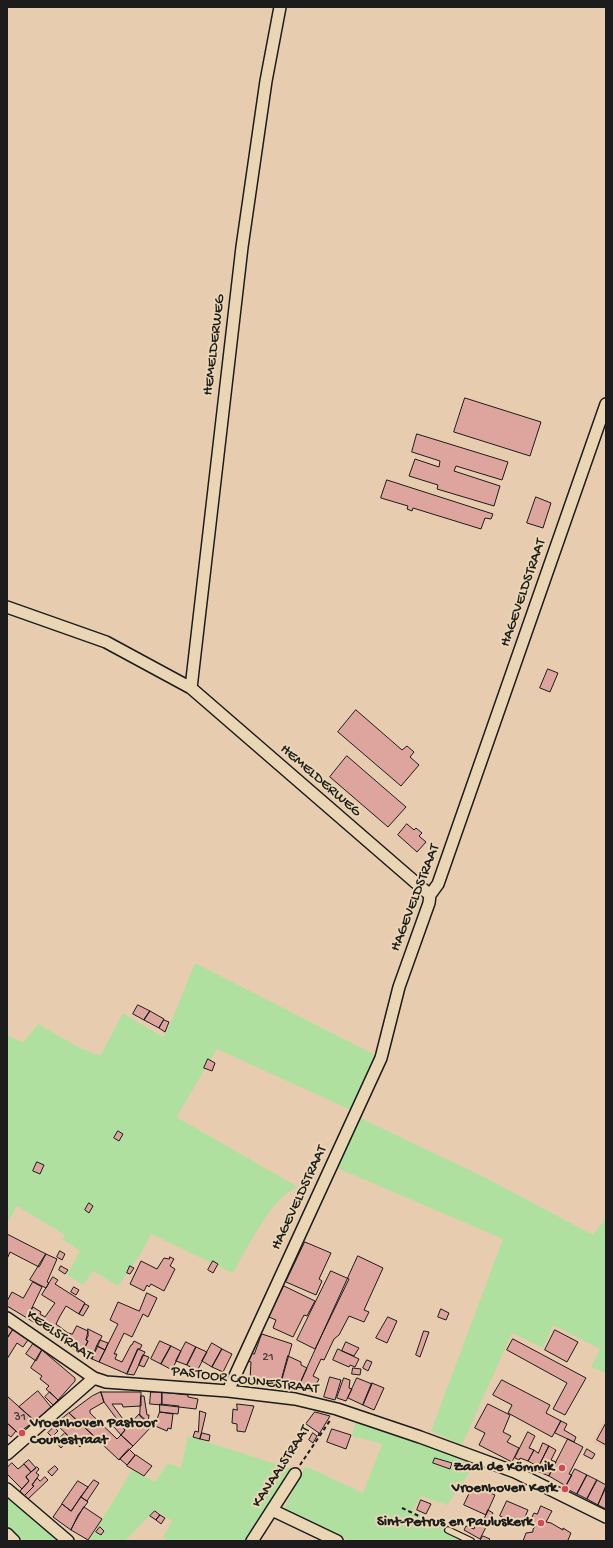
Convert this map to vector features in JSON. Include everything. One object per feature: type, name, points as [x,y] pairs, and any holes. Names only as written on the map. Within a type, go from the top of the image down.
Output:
[{"type":"street","name":"HEMELDERWEG","points":[[191,688],[242,247],[266,81],[280,7]]},
{"type":"street","name":"HAGEVELDSTRAAT","points":[[228,1391],[381,1058],[399,988],[429,903],[430,895],[438,884],[606,404]]},
{"type":"street","name":"HEMELDERWEG","points":[[7,606],[106,642],[191,688],[430,895]]},
{"type":"street","name":"KEELSTRAAT","points":[[7,1318],[94,1378]]},
{"type":"street","name":"PASTOOR COUNESTRAAT","points":[[94,1378],[106,1382],[228,1391],[295,1399],[337,1409],[420,1437],[515,1472],[606,1517]]},
{"type":"street","points":[[7,1454],[94,1378]]},
{"type":"street","name":"KANAALSTRAAT","points":[[252,1541],[295,1474]]},
{"type":"street","points":[[7,1489],[68,1541]]},
{"type":"street","points":[[272,1510],[337,1541]]},
{"type":"street","points":[[7,1534],[14,1541]]},
{"type":"lane","points":[[448,1530],[471,1541]]},
{"type":"path","name":"KANAALSTRAAT","points":[[295,1474],[337,1409]]},
{"type":"path","points":[[402,1508],[448,1530]]},
{"type":"shaded area","points":[[606,1417],[606,1449],[593,1442]]},
{"type":"green space","points":[[195,963],[377,1056],[353,1111],[217,1049],[177,1116],[178,1118],[298,1187],[288,1193],[269,1212],[233,1273],[151,1234],[140,1255],[118,1286],[93,1271],[83,1285],[67,1275],[80,1251],[62,1239],[65,1235],[17,1206],[7,1224],[7,1035],[23,1043],[38,1024],[80,1048],[100,1056],[123,1013],[163,1037],[172,1020]]},
{"type":"green space","points":[[360,1118],[484,1177],[593,1235],[606,1218],[606,1373],[591,1367],[600,1349],[553,1325],[543,1348],[512,1333],[462,1445],[431,1431],[503,1239],[337,1168]]},
{"type":"green space","points":[[355,1422],[476,1463],[447,1505],[421,1496],[412,1511],[477,1541],[350,1541],[284,1509],[305,1466],[363,1493],[382,1444],[352,1436]]},
{"type":"green space","points":[[188,1436],[295,1470],[256,1529],[245,1541],[168,1541],[163,1537],[172,1521],[155,1510],[125,1541],[89,1541],[132,1470],[155,1482],[168,1463],[181,1468]]},
{"type":"green space","points":[[7,1497],[42,1523],[59,1541],[21,1541],[7,1527]]},
{"type":"building","points":[[465,398],[541,422],[530,456],[454,432]]},
{"type":"building","points":[[417,434],[508,462],[502,480],[456,466],[454,471],[500,486],[494,506],[437,489],[438,485],[409,476],[415,459],[439,467],[440,461],[412,452]]},
{"type":"building","points":[[387,480],[493,514],[491,519],[485,518],[481,529],[413,508],[412,511],[407,509],[408,506],[381,498]]},
{"type":"building","points":[[536,497],[551,503],[543,528],[527,523]]},
{"type":"building","points":[[548,669],[558,673],[550,692],[540,688]]},
{"type":"building","points":[[356,710],[402,750],[407,746],[414,752],[410,757],[419,765],[401,786],[338,732]]},
{"type":"building","points":[[347,756],[406,807],[388,827],[330,777]]},
{"type":"building","points":[[407,824],[414,830],[416,828],[422,833],[419,836],[426,842],[417,852],[398,835]]},
{"type":"building","points":[[138,1005],[150,1011],[144,1020],[133,1014]]},
{"type":"building","points":[[150,1011],[164,1019],[159,1028],[144,1020]]},
{"type":"building","points":[[164,1020],[169,1022],[165,1032],[159,1028]]},
{"type":"building","points":[[208,1059],[215,1063],[212,1071],[204,1068]]},
{"type":"building","points":[[118,1131],[123,1134],[119,1141],[114,1138]]},
{"type":"building","points":[[37,1162],[44,1165],[40,1174],[33,1171]]},
{"type":"building","points":[[89,1203],[93,1206],[89,1213],[85,1210]]},
{"type":"building","points":[[7,1234],[46,1254],[39,1267],[10,1252],[7,1259]]},
{"type":"building","points":[[305,1242],[331,1253],[319,1279],[322,1281],[316,1295],[286,1282]]},
{"type":"building","points":[[60,1251],[65,1254],[62,1260],[57,1257]]},
{"type":"building","points":[[46,1254],[57,1259],[46,1288],[30,1280]]},
{"type":"building","points":[[358,1256],[383,1268],[364,1310],[369,1312],[364,1322],[349,1316],[339,1335],[334,1339],[324,1360],[321,1359],[313,1376],[319,1379],[312,1392],[299,1386]]},
{"type":"building","points":[[170,1257],[174,1259],[170,1266],[175,1269],[164,1291],[151,1284],[149,1287],[147,1285],[144,1291],[130,1284],[141,1261],[157,1269],[164,1258],[169,1259]]},
{"type":"building","points":[[213,1261],[218,1264],[213,1273],[208,1270]]},
{"type":"building","points":[[61,1266],[68,1270],[65,1274],[59,1270]]},
{"type":"building","points":[[130,1266],[134,1268],[130,1274],[127,1273]]},
{"type":"building","points":[[331,1271],[349,1279],[315,1349],[297,1340]]},
{"type":"building","points":[[53,1277],[58,1280],[55,1284],[85,1303],[79,1314],[66,1306],[60,1316],[56,1324],[68,1333],[63,1341],[27,1318],[33,1307],[41,1312],[40,1314],[45,1317],[55,1303],[42,1295]]},
{"type":"building","points":[[33,1282],[42,1287],[27,1318],[7,1306],[7,1301],[12,1292],[23,1298]]},
{"type":"building","points":[[284,1286],[315,1301],[307,1316],[304,1315],[293,1337],[273,1328],[276,1320],[269,1317]]},
{"type":"building","points":[[74,1287],[79,1290],[76,1295],[71,1292]]},
{"type":"building","points":[[147,1293],[157,1298],[148,1317],[143,1314],[132,1337],[124,1333],[114,1354],[117,1354],[115,1359],[122,1362],[134,1341],[142,1345],[140,1349],[138,1349],[127,1374],[99,1362],[118,1324],[110,1320],[118,1302],[139,1311]]},
{"type":"building","points":[[85,1304],[89,1306],[83,1316],[79,1314]]},
{"type":"building","points":[[441,1309],[449,1313],[446,1320],[438,1317]]},
{"type":"building","points":[[388,1317],[397,1321],[387,1343],[376,1338]]},
{"type":"building","points":[[7,1326],[13,1329],[7,1338]]},
{"type":"building","points":[[77,1326],[88,1331],[86,1340],[88,1341],[82,1353],[62,1343],[68,1333],[72,1334]]},
{"type":"building","points":[[88,1329],[102,1336],[92,1359],[82,1353],[88,1341],[86,1340],[88,1336]]},
{"type":"building","points":[[13,1330],[28,1340],[23,1347],[17,1343],[7,1359],[7,1339]]},
{"type":"building","points":[[555,1330],[578,1342],[567,1362],[545,1350]]},
{"type":"building","points":[[424,1331],[429,1332],[420,1357],[416,1355]]},
{"type":"building","points":[[262,1334],[292,1344],[280,1386],[250,1379],[251,1362],[247,1361],[250,1353],[254,1354]]},
{"type":"building","points":[[513,1339],[586,1378],[565,1415],[553,1409],[567,1383],[507,1350]]},
{"type":"building","points":[[100,1340],[108,1343],[105,1350],[97,1346]]},
{"type":"building","points":[[160,1341],[171,1346],[161,1364],[151,1359]]},
{"type":"building","points":[[186,1342],[196,1347],[187,1365],[176,1361]]},
{"type":"building","points":[[346,1342],[359,1348],[354,1356],[342,1351]]},
{"type":"building","points":[[212,1343],[222,1349],[212,1367],[202,1361]]},
{"type":"building","points":[[33,1344],[42,1350],[36,1361],[26,1354]]},
{"type":"building","points":[[97,1346],[105,1350],[99,1362],[92,1359]]},
{"type":"building","points":[[171,1346],[181,1351],[172,1370],[161,1364]]},
{"type":"building","points":[[196,1347],[207,1352],[197,1371],[187,1365]]},
{"type":"building","points":[[138,1349],[145,1352],[134,1375],[127,1374]]},
{"type":"building","points":[[222,1349],[232,1354],[223,1372],[212,1367]]},
{"type":"building","points":[[338,1349],[359,1359],[355,1367],[350,1365],[349,1367],[333,1360]]},
{"type":"building","points":[[42,1350],[75,1378],[75,1381],[58,1400],[46,1389],[49,1386],[40,1379],[42,1376],[31,1368]]},
{"type":"building","points":[[143,1355],[149,1357],[144,1367],[139,1365]]},
{"type":"building","points":[[288,1356],[301,1362],[301,1365],[307,1368],[299,1386],[292,1383],[291,1385],[288,1384],[280,1386]]},
{"type":"building","points":[[367,1360],[372,1362],[368,1371],[363,1368]]},
{"type":"building","points":[[353,1368],[361,1369],[360,1375],[352,1374]]},
{"type":"building","points":[[330,1377],[341,1380],[335,1400],[324,1397]]},
{"type":"building","points":[[344,1378],[350,1380],[349,1388],[352,1389],[346,1401],[337,1398]]},
{"type":"building","points":[[357,1378],[372,1384],[363,1405],[348,1398]]},
{"type":"building","points":[[502,1380],[550,1405],[546,1413],[561,1421],[552,1437],[508,1413],[512,1405],[493,1395]]},
{"type":"building","points":[[372,1383],[384,1388],[374,1410],[363,1405]]},
{"type":"building","points":[[38,1391],[51,1407],[35,1421],[19,1407]]},
{"type":"building","points":[[50,1392],[58,1400],[53,1405],[45,1397]]},
{"type":"building","points":[[101,1392],[141,1392],[141,1406],[123,1407],[122,1404],[112,1404],[128,1426],[139,1414],[152,1426],[133,1446],[121,1435],[125,1430],[104,1402]]},
{"type":"building","points":[[101,1392],[104,1402],[90,1410],[90,1413],[117,1439],[121,1435],[133,1446],[119,1460],[69,1413],[92,1396]]},
{"type":"building","points":[[151,1392],[162,1392],[162,1405],[150,1404]]},
{"type":"building","points":[[162,1392],[188,1395],[188,1397],[198,1399],[196,1409],[162,1405]]},
{"type":"building","points":[[7,1396],[35,1421],[18,1433],[7,1423]]},
{"type":"building","points":[[141,1396],[144,1396],[147,1415],[149,1415],[148,1423],[140,1416]]},
{"type":"building","points":[[160,1404],[179,1406],[178,1414],[160,1412]]},
{"type":"building","points":[[237,1404],[254,1406],[245,1432],[237,1431],[237,1424],[232,1423],[233,1409],[237,1410]]},
{"type":"building","points":[[488,1404],[510,1415],[503,1432],[511,1436],[507,1442],[519,1448],[512,1462],[479,1445],[485,1433],[475,1428]]},
{"type":"building","points":[[200,1411],[206,1413],[200,1439],[193,1437],[195,1431],[198,1432]]},
{"type":"building","points":[[160,1412],[173,1414],[171,1429],[168,1428],[167,1431],[155,1426]]},
{"type":"building","points":[[315,1412],[330,1416],[318,1436],[319,1433],[306,1424]]},
{"type":"building","points":[[69,1413],[93,1435],[80,1447],[56,1424]]},
{"type":"building","points":[[561,1421],[567,1424],[564,1430],[576,1437],[574,1442],[555,1433]]},
{"type":"building","points":[[7,1423],[16,1431],[11,1437],[7,1434]]},
{"type":"building","points":[[120,1423],[125,1430],[121,1435],[114,1427]]},
{"type":"building","points":[[606,1423],[606,1445],[597,1440]]},
{"type":"building","points":[[54,1427],[58,1431],[52,1437],[48,1433]]},
{"type":"building","points":[[332,1429],[351,1435],[346,1449],[327,1442]]},
{"type":"building","points":[[528,1432],[535,1436],[529,1448],[534,1450],[528,1461],[520,1458],[519,1460],[515,1458]]},
{"type":"building","points":[[65,1433],[70,1438],[61,1448],[56,1442]]},
{"type":"building","points":[[202,1433],[210,1435],[209,1441],[200,1439]]},
{"type":"building","points":[[313,1433],[317,1436],[313,1443],[309,1440]]},
{"type":"building","name":"Zaal de Kömmik","points":[[568,1439],[583,1447],[569,1474],[572,1475],[566,1486],[549,1476]]},
{"type":"building","points":[[543,1443],[549,1446],[537,1469],[534,1468],[535,1465],[528,1461],[534,1450],[538,1453]]},
{"type":"building","points":[[549,1446],[556,1450],[551,1460],[556,1462],[549,1476],[537,1471]]},
{"type":"building","points":[[129,1449],[135,1455],[127,1465],[120,1459]]},
{"type":"building","points":[[587,1449],[595,1454],[592,1459],[584,1455]]},
{"type":"building","points":[[136,1455],[152,1466],[144,1476],[127,1466]]},
{"type":"building","points":[[435,1458],[452,1463],[450,1469],[433,1463]]},
{"type":"building","points":[[29,1460],[36,1468],[31,1472],[24,1464]]},
{"type":"building","points":[[12,1463],[18,1469],[24,1464],[31,1472],[26,1477],[29,1481],[22,1489],[7,1474],[7,1468]]},
{"type":"building","points":[[55,1466],[58,1469],[52,1476],[48,1472]]},
{"type":"building","points":[[37,1467],[39,1469],[36,1473],[39,1475],[32,1485],[34,1486],[24,1496],[20,1491],[29,1481],[26,1477]]},
{"type":"building","points":[[575,1469],[587,1475],[577,1494],[565,1488]]},
{"type":"building","points":[[587,1475],[597,1480],[587,1499],[577,1494]]},
{"type":"building","points":[[45,1477],[48,1480],[28,1499],[24,1496],[34,1486],[32,1485],[37,1478],[40,1481]]},
{"type":"building","points":[[94,1480],[99,1483],[87,1501],[81,1497]]},
{"type":"building","points":[[597,1480],[606,1485],[598,1505],[587,1499]]},
{"type":"building","points":[[78,1481],[88,1487],[71,1511],[62,1504]]},
{"type":"building","points":[[473,1486],[495,1495],[486,1515],[464,1505]]},
{"type":"building","points":[[606,1488],[606,1509],[598,1505]]},
{"type":"building","points":[[81,1497],[88,1502],[78,1515],[71,1530],[53,1517],[62,1504],[71,1511]]},
{"type":"building","points":[[421,1500],[431,1504],[426,1514],[417,1510]]},
{"type":"building","points":[[507,1501],[528,1510],[521,1526],[500,1516]]},
{"type":"building","name":"Sint-Petrus en Pauluskerk","points":[[541,1506],[552,1511],[546,1522],[551,1523],[563,1530],[563,1528],[571,1533],[568,1540],[571,1541],[523,1541],[526,1533],[533,1532],[533,1529],[536,1526],[530,1521],[534,1513],[537,1514]]},
{"type":"building","points":[[84,1507],[102,1519],[88,1540],[71,1530]]},
{"type":"building","points":[[488,1510],[493,1513],[480,1539],[464,1530],[466,1526],[474,1529],[476,1524],[471,1521],[473,1517],[483,1521]]},
{"type":"building","points":[[155,1511],[160,1515],[156,1520],[150,1516]]},
{"type":"building","points":[[160,1515],[165,1518],[161,1524],[156,1520]]},
{"type":"building","points":[[100,1527],[104,1531],[101,1535],[96,1532]]},
{"type":"building","points":[[483,1536],[490,1539],[488,1541],[480,1541]]},
{"type":"place","name":"Vroenhoven Pastoor Counestraat","points":[[22,1433]]},
{"type":"place","name":"Zaal de Kömmik","points":[[562,1468]]},
{"type":"place","name":"Vroenhoven Kerk","points":[[565,1489]]},
{"type":"place","name":"Sint-Petrus en Pauluskerk","points":[[541,1523]]}]
